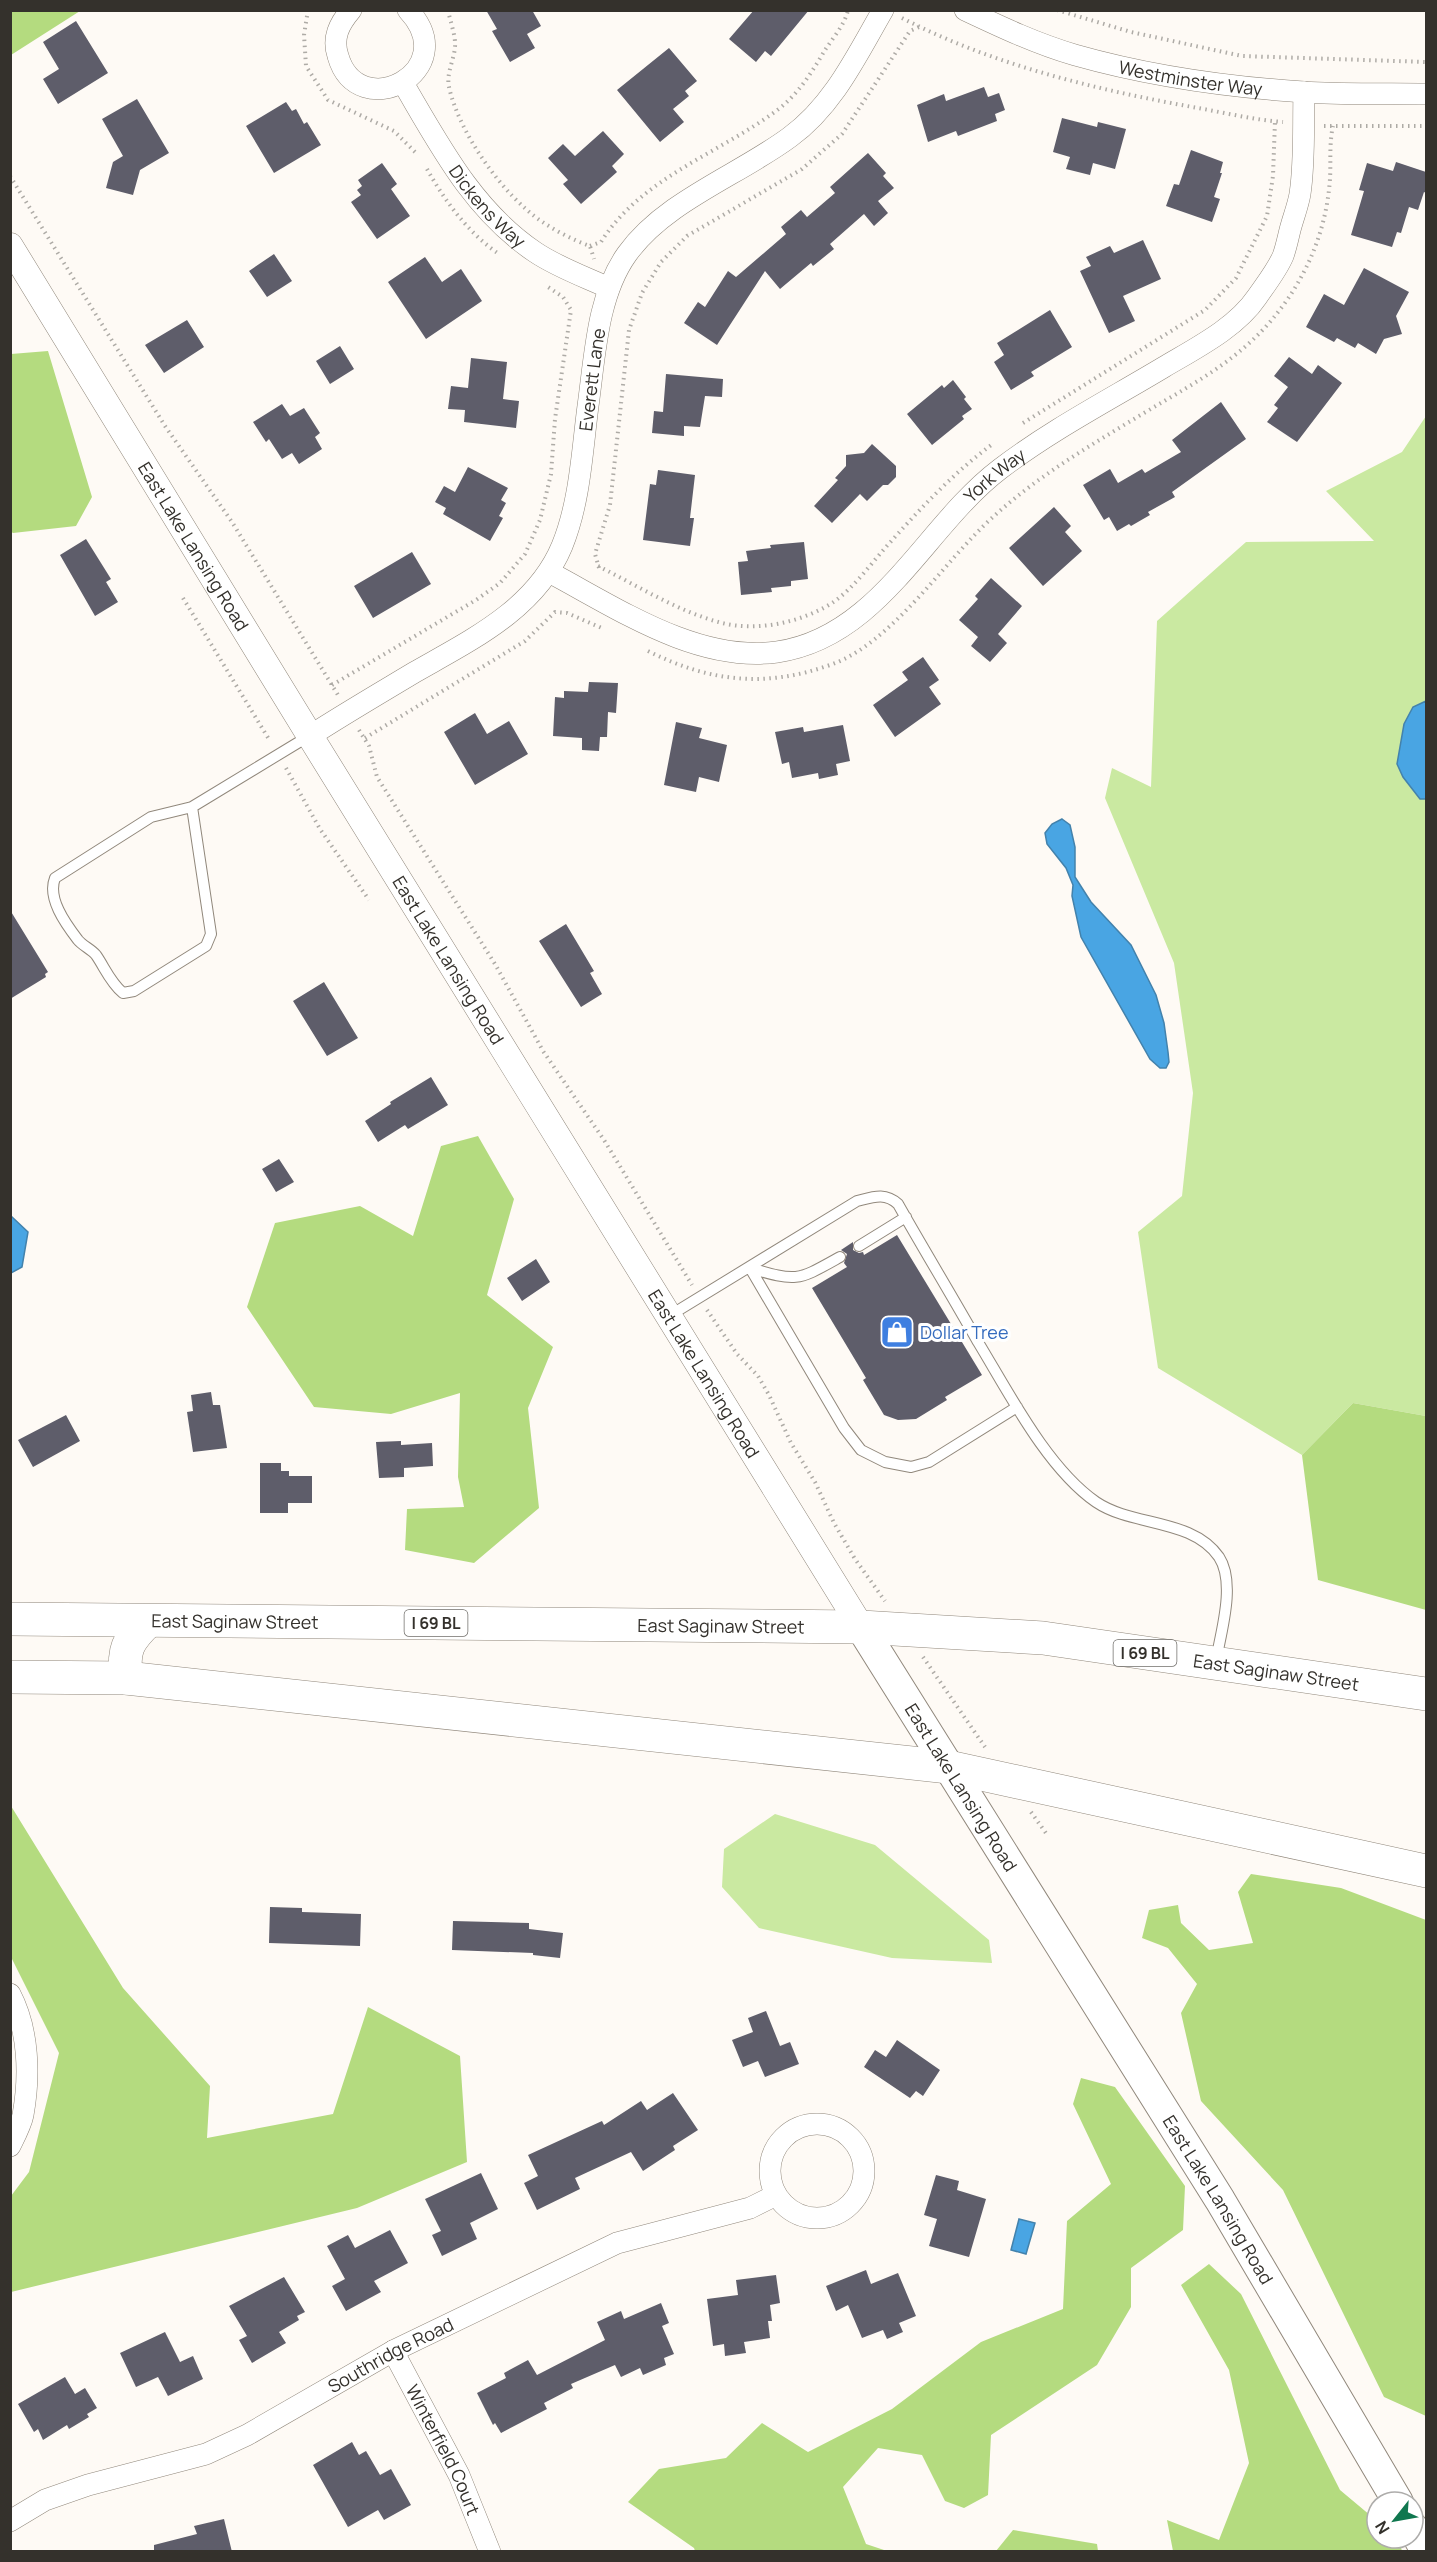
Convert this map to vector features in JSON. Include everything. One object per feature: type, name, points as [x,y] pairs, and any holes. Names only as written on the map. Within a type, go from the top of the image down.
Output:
[{"type":"main road","name":"East Saginaw Street","points":[[10,1619],[861,1627],[1043,1638],[1426,1694]]},
{"type":"main road","points":[[126,1678],[124,1655],[129,1642],[148,1621]]},
{"type":"main road","name":"East Lake Lansing Road","points":[[861,1627],[1220,2200],[1391,2490]]},
{"type":"main road","points":[[10,1677],[126,1678],[949,1767],[1426,1871]]},
{"type":"street","points":[[351,10],[342,21],[336,34],[336,49],[340,64],[348,76],[360,85],[375,89],[390,88],[403,83],[422,61],[423,32],[408,10]]},
{"type":"street","name":"Everett Lane","points":[[310,736],[508,616],[531,594],[549,572],[562,547],[574,510],[597,337],[609,288],[626,255],[653,225],[684,203],[756,161],[793,135],[819,110],[844,78],[883,10]]},
{"type":"street","name":"Westminster Way","points":[[965,10],[1002,28],[1073,54],[1145,72],[1304,92],[1426,94]]},
{"type":"street","name":"Dickens Way","points":[[403,83],[455,172],[490,214],[535,252],[609,288]]},
{"type":"street","name":"York Way","points":[[549,572],[674,637],[710,649],[744,653],[777,652],[808,644],[841,628],[877,599],[968,496],[1000,469],[1037,444],[1192,351],[1226,328],[1255,300],[1283,255],[1300,193],[1304,92]]},
{"type":"street","name":"East Lake Lansing Road","points":[[10,246],[861,1627]]},
{"type":"street","points":[[10,1994],[17,2007],[28,2063],[23,2117],[10,2146]]},
{"type":"street","points":[[810,2123],[826,2123],[840,2128],[853,2138],[862,2152],[865,2167],[864,2183],[857,2198],[846,2209],[832,2216],[816,2218],[800,2215],[786,2207],[776,2195],[771,2180],[770,2165],[774,2150],[783,2137],[795,2128],[810,2123]]},
{"type":"street","name":"Southridge Road","points":[[10,2521],[45,2500],[88,2485],[206,2454],[247,2435],[393,2350],[617,2243],[750,2208],[776,2195]]},
{"type":"street","name":"Winterfield Court","points":[[393,2350],[459,2475],[490,2552]]},
{"type":"lane","points":[[192,807],[211,934],[206,945],[134,991],[123,993],[113,985],[95,953],[79,941],[52,898],[51,887],[55,878],[151,818],[192,807],[310,736]]},
{"type":"lane","points":[[669,1316],[857,1201],[879,1195],[891,1197],[906,1217],[1017,1407],[1060,1468],[1097,1503],[1140,1520],[1193,1535],[1219,1557],[1225,1575],[1227,1596],[1215,1663]]},
{"type":"lane","points":[[859,1246],[906,1217]]},
{"type":"lane","points":[[750,1268],[786,1279],[806,1276],[840,1257]]},
{"type":"lane","points":[[750,1268],[844,1428],[861,1450],[885,1462],[911,1467],[929,1462],[1017,1407]]},
{"type":"path","points":[[308,10],[304,35],[306,66],[328,100],[394,131],[418,155],[446,202],[488,247],[506,260]]},
{"type":"path","points":[[448,10],[455,45],[448,84],[458,116],[480,153],[510,193],[541,221],[574,240],[590,246],[601,242],[611,226],[634,203],[674,172],[711,153],[778,110],[805,82],[848,10]]},
{"type":"path","points":[[1057,10],[1131,32],[1242,56],[1426,62]]},
{"type":"path","points":[[567,613],[581,589],[599,569],[595,555],[610,505],[629,330],[642,293],[661,262],[687,236],[802,169],[842,134],[910,31],[919,27]]},
{"type":"path","points":[[1016,428],[1044,408],[1205,310],[1236,278],[1267,216],[1273,176],[1275,122]]},
{"type":"path","points":[[642,648],[673,664],[710,676],[751,680],[794,676],[832,664],[865,647],[904,612],[991,519],[1025,490],[1065,461],[1227,364],[1265,329],[1288,299],[1308,263],[1323,225],[1330,179],[1330,139],[1333,126]]},
{"type":"path","points":[[10,176],[165,426],[232,522],[365,738],[377,777],[495,964],[543,1051],[604,1140],[721,1332],[758,1376],[791,1443],[815,1482],[850,1550],[1048,1836]]},
{"type":"path","points":[[567,303],[586,278],[595,258],[590,246]]},
{"type":"path","points":[[332,685],[477,600],[500,583],[525,554],[540,520],[551,474],[555,419],[571,310],[563,297],[535,279]]},
{"type":"path","points":[[598,566],[659,597],[723,623],[754,626],[809,616],[843,593],[945,485],[996,442]]},
{"type":"path","points":[[365,738],[525,641],[555,612],[567,613],[611,632]]},
{"type":"green space","points":[[11,10],[80,10],[80,11],[11,55]]},
{"type":"green space","points":[[48,351],[92,497],[76,526],[13,533],[10,531],[11,354]]},
{"type":"green space","points":[[1426,416],[1426,1416],[1353,1403],[1302,1455],[1158,1368],[1138,1232],[1182,1196],[1193,1093],[1174,963],[1105,798],[1112,768],[1151,787],[1157,621],[1246,542],[1374,541],[1326,491],[1402,452]]},
{"type":"green space","points":[[478,1136],[514,1199],[487,1295],[553,1347],[528,1408],[539,1508],[474,1563],[405,1550],[407,1509],[464,1507],[458,1477],[460,1393],[391,1414],[314,1407],[247,1307],[275,1223],[360,1206],[413,1236],[441,1146]]},
{"type":"green space","points":[[1353,1403],[1426,1416],[1426,1610],[1318,1580],[1302,1455]]},
{"type":"green space","points":[[11,1806],[123,1988],[210,2086],[207,2138],[333,2114],[368,2007],[460,2056],[467,2162],[357,2208],[11,2292],[11,2196],[29,2172],[59,2053],[11,1957]]},
{"type":"green space","points":[[775,1814],[875,1845],[989,1940],[992,1963],[892,1958],[759,1928],[722,1887],[724,1849]]},
{"type":"green space","points":[[1251,1874],[1341,1888],[1426,1920],[1426,2416],[1384,2397],[1283,2190],[1201,2101],[1181,2013],[1197,1984],[1168,1948],[1142,1938],[1149,1910],[1178,1905],[1181,1923],[1209,1950],[1253,1943],[1238,1892]]},
{"type":"green space","points":[[1081,2078],[1115,2087],[1185,2186],[1183,2230],[1131,2268],[1131,2307],[1097,2365],[991,2435],[988,2495],[964,2508],[945,2501],[922,2455],[878,2448],[843,2487],[866,2544],[890,2552],[695,2551],[694,2548],[628,2502],[659,2469],[726,2458],[762,2423],[808,2452],[892,2409],[981,2342],[1063,2309],[1067,2221],[1111,2184],[1073,2104]]},
{"type":"green space","points":[[1209,2264],[1241,2294],[1340,2490],[1365,2511],[1365,2550],[1402,2551],[1173,2551],[1167,2520],[1219,2540],[1249,2463],[1229,2370],[1181,2285]]},
{"type":"green space","points":[[1013,2530],[1097,2544],[1098,2551],[996,2551]]},
{"type":"water","points":[[1426,701],[1426,799],[1420,799],[1403,777],[1397,764],[1404,724],[1413,707]]},
{"type":"water","points":[[1062,819],[1070,825],[1075,847],[1075,877],[1091,902],[1131,945],[1156,995],[1164,1023],[1168,1052],[1169,1062],[1166,1068],[1160,1068],[1150,1059],[1081,937],[1072,896],[1073,885],[1066,868],[1047,844],[1045,833],[1052,824]]},
{"type":"water","points":[[11,1216],[28,1232],[22,1267],[11,1273]]},
{"type":"water","points":[[1019,2219],[1035,2223],[1026,2254],[1011,2250]]},
{"type":"building","points":[[486,10],[532,10],[541,26],[527,34],[535,48],[510,62],[492,31],[497,29]]},
{"type":"building","points":[[754,10],[809,10],[771,56],[765,51],[756,62],[729,39]]},
{"type":"building","points":[[76,21],[108,73],[58,104],[43,79],[59,69],[43,42]]},
{"type":"building","points":[[669,48],[697,81],[685,91],[689,96],[673,109],[684,122],[660,142],[617,90]]},
{"type":"building","points":[[984,87],[988,97],[999,93],[1005,110],[995,114],[997,121],[958,136],[956,131],[928,142],[917,105],[944,94],[946,101]]},
{"type":"building","points":[[137,99],[169,153],[140,170],[133,195],[106,188],[113,162],[123,156],[102,119]]},
{"type":"building","points":[[286,102],[292,111],[296,109],[304,124],[307,122],[321,145],[274,173],[246,126]]},
{"type":"building","points":[[1062,118],[1097,127],[1098,122],[1126,129],[1115,169],[1093,163],[1090,175],[1066,169],[1070,157],[1053,152]]},
{"type":"building","points":[[603,131],[624,154],[612,166],[617,172],[581,204],[563,184],[568,180],[548,158],[563,144],[575,156]]},
{"type":"building","points":[[1191,150],[1223,162],[1214,197],[1220,199],[1212,222],[1166,206],[1174,184],[1179,185]]},
{"type":"building","points":[[868,153],[886,173],[883,176],[894,188],[878,201],[888,213],[874,226],[864,214],[830,244],[834,249],[813,266],[811,263],[780,289],[765,271],[717,345],[684,323],[698,302],[705,307],[728,271],[736,277],[786,234],[781,227],[801,210],[807,217],[835,193],[830,187]]},
{"type":"building","points":[[1396,162],[1426,172],[1426,193],[1424,192],[1418,210],[1409,207],[1401,233],[1397,232],[1392,247],[1351,235],[1364,191],[1359,190],[1367,163],[1393,171]]},
{"type":"building","points":[[382,163],[397,184],[391,189],[410,216],[377,239],[351,202],[361,195],[357,190],[362,186],[358,180]]},
{"type":"building","points":[[1143,240],[1161,279],[1123,296],[1135,321],[1109,333],[1080,271],[1091,266],[1086,257],[1110,246],[1114,253]]},
{"type":"building","points":[[274,254],[292,281],[267,297],[249,271]]},
{"type":"building","points":[[425,257],[442,282],[461,269],[482,301],[426,339],[388,282]]},
{"type":"building","points":[[1364,268],[1409,292],[1396,316],[1402,334],[1384,339],[1376,354],[1358,343],[1355,348],[1337,338],[1334,342],[1306,327],[1324,294],[1344,305]]},
{"type":"building","points":[[1050,310],[1072,347],[1031,372],[1034,376],[1011,390],[994,362],[1004,355],[997,343]]},
{"type":"building","points":[[187,320],[204,347],[164,373],[145,345]]},
{"type":"building","points":[[340,346],[354,369],[330,384],[316,361]]},
{"type":"building","points":[[1289,357],[1312,374],[1318,365],[1342,383],[1297,442],[1267,422],[1278,408],[1274,405],[1288,387],[1274,376]]},
{"type":"building","points":[[471,358],[507,362],[503,399],[519,401],[516,428],[464,422],[465,410],[448,409],[451,386],[468,388]]},
{"type":"building","points":[[666,374],[723,379],[722,397],[705,396],[700,427],[684,426],[684,436],[652,433],[654,411],[663,412]]},
{"type":"building","points":[[953,380],[972,409],[962,416],[964,419],[932,445],[907,414],[942,385],[944,388]]},
{"type":"building","points":[[1221,402],[1246,439],[1172,492],[1175,497],[1148,512],[1150,515],[1131,526],[1129,524],[1117,531],[1109,517],[1104,520],[1083,485],[1110,469],[1118,483],[1142,469],[1145,473],[1181,452],[1172,440]]},
{"type":"building","points":[[282,404],[290,416],[304,408],[320,433],[315,437],[322,449],[299,464],[292,453],[282,459],[269,439],[266,442],[253,422]]},
{"type":"building","points":[[872,444],[896,466],[896,477],[888,485],[883,485],[867,501],[860,494],[832,523],[814,506],[838,480],[835,478],[846,466],[846,455],[864,453]]},
{"type":"building","points":[[468,467],[508,488],[501,500],[506,503],[499,516],[503,518],[490,541],[443,514],[446,508],[435,502],[444,486],[455,492]]},
{"type":"building","points":[[658,470],[695,475],[690,518],[694,518],[690,546],[643,540],[650,484],[656,485]]},
{"type":"building","points":[[1054,507],[1071,526],[1065,532],[1082,551],[1043,586],[1009,548]]},
{"type":"building","points":[[86,539],[111,579],[106,582],[118,602],[95,616],[60,555]]},
{"type":"building","points":[[804,542],[808,579],[791,581],[791,586],[771,588],[772,592],[741,595],[738,562],[748,561],[746,551],[771,548],[770,545]]},
{"type":"building","points":[[412,552],[431,584],[373,618],[354,586]]},
{"type":"building","points":[[991,578],[1022,606],[998,634],[1007,643],[990,662],[971,646],[978,637],[959,620],[978,599],[975,596]]},
{"type":"building","points":[[923,657],[939,680],[929,687],[941,704],[895,737],[873,705],[908,680],[902,672]]},
{"type":"building","points":[[589,682],[618,683],[616,713],[608,712],[607,737],[600,737],[599,751],[582,750],[582,738],[553,736],[555,697],[564,698],[564,691],[588,692]]},
{"type":"building","points":[[475,713],[487,734],[509,721],[528,754],[475,785],[444,732]]},
{"type":"building","points":[[676,722],[702,728],[699,738],[727,745],[719,782],[699,777],[696,792],[664,785]]},
{"type":"building","points":[[843,725],[850,761],[836,764],[838,775],[819,779],[818,773],[792,778],[789,762],[782,764],[775,732],[803,727],[804,732]]},
{"type":"building","points":[[10,910],[48,972],[45,974],[46,977],[10,999]]},
{"type":"building","points":[[566,924],[594,971],[590,973],[602,994],[581,1007],[539,941]]},
{"type":"building","points":[[324,982],[358,1038],[327,1056],[293,1001]]},
{"type":"building","points":[[431,1077],[448,1105],[408,1129],[405,1125],[378,1142],[365,1121],[391,1104],[390,1102]]},
{"type":"building","points":[[279,1159],[294,1182],[276,1192],[262,1169]]},
{"type":"building","name":"Dollar Tree","points":[[897,1235],[982,1375],[945,1397],[947,1400],[916,1419],[898,1420],[884,1415],[863,1380],[866,1378],[812,1288],[847,1267],[844,1263],[847,1254],[841,1250],[853,1242],[853,1250],[863,1252],[864,1255]]},
{"type":"building","points":[[536,1259],[550,1282],[522,1301],[507,1278]]},
{"type":"building","points":[[211,1392],[213,1405],[220,1405],[227,1448],[193,1452],[187,1412],[193,1411],[191,1395]]},
{"type":"building","points":[[66,1415],[80,1441],[33,1467],[18,1440]]},
{"type":"building","points":[[401,1441],[401,1445],[432,1443],[433,1466],[404,1468],[404,1477],[379,1478],[376,1442]]},
{"type":"building","points":[[260,1463],[281,1463],[281,1471],[289,1471],[289,1476],[312,1476],[312,1503],[288,1503],[288,1513],[260,1513]]},
{"type":"building","points":[[270,1907],[302,1908],[302,1912],[361,1914],[360,1946],[269,1943]]},
{"type":"building","points":[[453,1921],[529,1923],[529,1929],[563,1933],[560,1958],[533,1955],[533,1953],[452,1950]]},
{"type":"building","points":[[766,2011],[780,2046],[790,2042],[799,2064],[765,2077],[758,2061],[743,2067],[732,2040],[753,2032],[748,2018]]},
{"type":"building","points":[[897,2040],[940,2070],[923,2096],[916,2091],[910,2098],[864,2067],[875,2050],[886,2057]]},
{"type":"building","points":[[673,2093],[698,2130],[673,2146],[675,2150],[643,2171],[631,2152],[575,2178],[580,2189],[537,2210],[524,2183],[538,2176],[528,2155],[602,2121],[604,2125],[641,2101],[647,2110]]},
{"type":"building","points":[[481,2173],[498,2209],[470,2223],[477,2239],[442,2256],[432,2235],[441,2231],[425,2199]]},
{"type":"building","points":[[936,2175],[959,2181],[957,2190],[986,2199],[969,2257],[929,2246],[937,2219],[924,2215]]},
{"type":"building","points":[[390,2230],[408,2263],[374,2281],[381,2292],[346,2311],[332,2286],[345,2279],[327,2246],[348,2235],[355,2248]]},
{"type":"building","points":[[866,2270],[871,2284],[898,2273],[916,2316],[899,2323],[903,2332],[887,2339],[883,2330],[862,2338],[848,2305],[836,2311],[826,2286]]},
{"type":"building","points":[[776,2275],[780,2303],[770,2305],[772,2321],[768,2321],[770,2338],[744,2342],[746,2353],[725,2356],[724,2344],[713,2346],[707,2299],[738,2295],[736,2280]]},
{"type":"building","points":[[284,2277],[305,2312],[297,2316],[299,2320],[279,2332],[286,2343],[252,2363],[239,2340],[247,2336],[229,2306]]},
{"type":"building","points":[[661,2303],[669,2323],[662,2326],[674,2354],[664,2358],[666,2365],[643,2375],[640,2368],[621,2377],[615,2365],[571,2384],[573,2388],[544,2403],[547,2409],[501,2433],[495,2423],[493,2425],[477,2393],[506,2378],[504,2373],[528,2360],[537,2375],[605,2340],[597,2322],[621,2311],[624,2319]]},
{"type":"building","points":[[165,2332],[180,2362],[193,2356],[203,2379],[168,2396],[158,2377],[136,2387],[120,2353]]},
{"type":"building","points":[[65,2377],[75,2394],[85,2388],[97,2408],[87,2414],[89,2417],[69,2429],[67,2425],[43,2440],[38,2429],[34,2432],[18,2404]]},
{"type":"building","points":[[352,2442],[359,2455],[366,2451],[380,2475],[391,2469],[411,2505],[384,2520],[378,2510],[348,2527],[313,2465]]},
{"type":"building","points":[[224,2519],[232,2552],[154,2552],[154,2545],[197,2534],[194,2526]]},
{"type":"place","name":"Dollar Tree","points":[[897,1332]]}]
